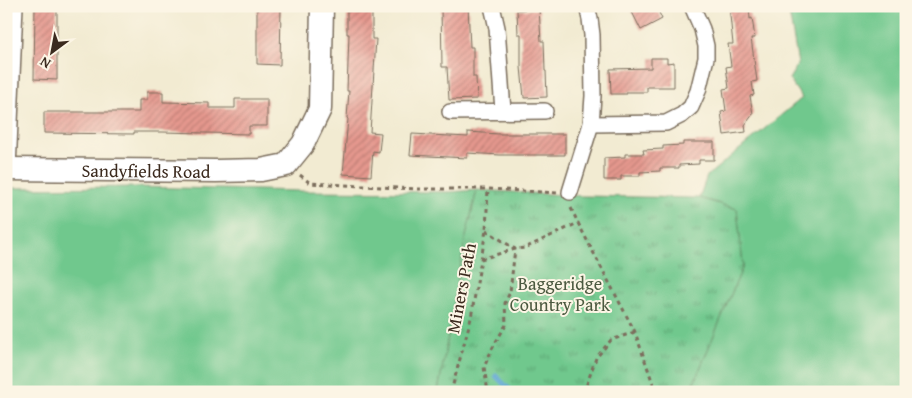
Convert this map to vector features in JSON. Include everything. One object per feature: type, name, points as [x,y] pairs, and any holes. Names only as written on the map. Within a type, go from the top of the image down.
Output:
[{"type":"street","points":[[7,169],[15,6]]},
{"type":"street","points":[[286,165],[303,144],[320,109],[322,6]]},
{"type":"street","points":[[492,6],[497,28],[503,111]]},
{"type":"street","points":[[570,192],[592,124],[592,34],[587,6]]},
{"type":"street","points":[[592,124],[666,123],[691,107],[698,90],[706,58],[702,29],[692,6]]},
{"type":"street","points":[[450,112],[546,111]]},
{"type":"street","name":"Sandyfields Road","points":[[7,169],[216,171],[261,170],[286,165]]},
{"type":"path","points":[[286,165],[310,182],[416,190],[488,189],[564,194],[570,192]]},
{"type":"path","name":"Miners Path","points":[[451,392],[451,386],[471,318],[486,230],[488,189]]},
{"type":"path","points":[[481,259],[525,248],[578,223],[635,332],[656,392]]},
{"type":"path","points":[[486,230],[515,249]]},
{"type":"path","points":[[488,392],[484,367],[506,325],[505,303],[510,292],[515,249]]},
{"type":"path","points":[[584,392],[596,358],[611,340],[635,332]]},
{"type":"green space","points":[[788,6],[906,6],[906,392],[690,392],[743,266],[737,209],[699,198],[707,176],[802,98],[789,79],[798,64]]},
{"type":"green space","points":[[137,187],[301,191],[449,192],[477,190],[465,241],[438,392],[6,392],[6,188]]},
{"type":"green space","name":"Baggeridge Country Park","points":[[477,190],[582,196],[699,198],[737,209],[743,266],[690,392],[438,392],[465,241]]},
{"type":"building","points":[[35,6],[57,6],[57,80],[34,79]]},
{"type":"building","points":[[257,6],[281,6],[280,65],[257,64]]},
{"type":"building","points":[[347,6],[372,6],[372,39],[376,39],[370,132],[381,133],[379,152],[373,151],[371,176],[343,174],[349,91],[347,91],[349,34],[347,34]]},
{"type":"building","points":[[441,6],[468,6],[470,47],[473,47],[473,77],[476,77],[477,99],[449,100],[447,67],[442,67]]},
{"type":"building","points":[[629,6],[656,6],[662,19],[641,30]]},
{"type":"building","points":[[729,6],[749,6],[755,38],[751,38],[757,81],[752,82],[754,95],[750,96],[753,114],[745,125],[746,132],[724,135],[721,112],[726,111],[723,89],[729,88],[726,67],[731,66],[728,44],[733,44]]},
{"type":"building","points":[[539,9],[541,41],[544,41],[547,97],[524,98],[521,67],[521,34],[518,34],[517,10]]},
{"type":"building","points":[[651,58],[667,58],[667,63],[674,62],[674,87],[647,87],[647,92],[611,94],[610,69],[651,68]]},
{"type":"building","points":[[147,92],[163,92],[163,102],[209,103],[209,108],[235,108],[235,99],[267,99],[267,126],[249,126],[249,134],[162,132],[134,132],[134,134],[44,133],[44,112],[139,112],[139,100],[147,100]]},
{"type":"building","points":[[468,132],[565,134],[565,155],[467,153],[467,158],[410,155],[412,134],[468,137]]},
{"type":"building","points":[[683,142],[714,142],[714,160],[699,160],[699,164],[679,165],[679,168],[660,168],[660,171],[640,172],[640,176],[621,176],[621,180],[604,180],[604,158],[625,157],[625,154],[644,154],[643,150],[683,145]]},
{"type":"waterway","points":[[496,376],[512,392]]}]
